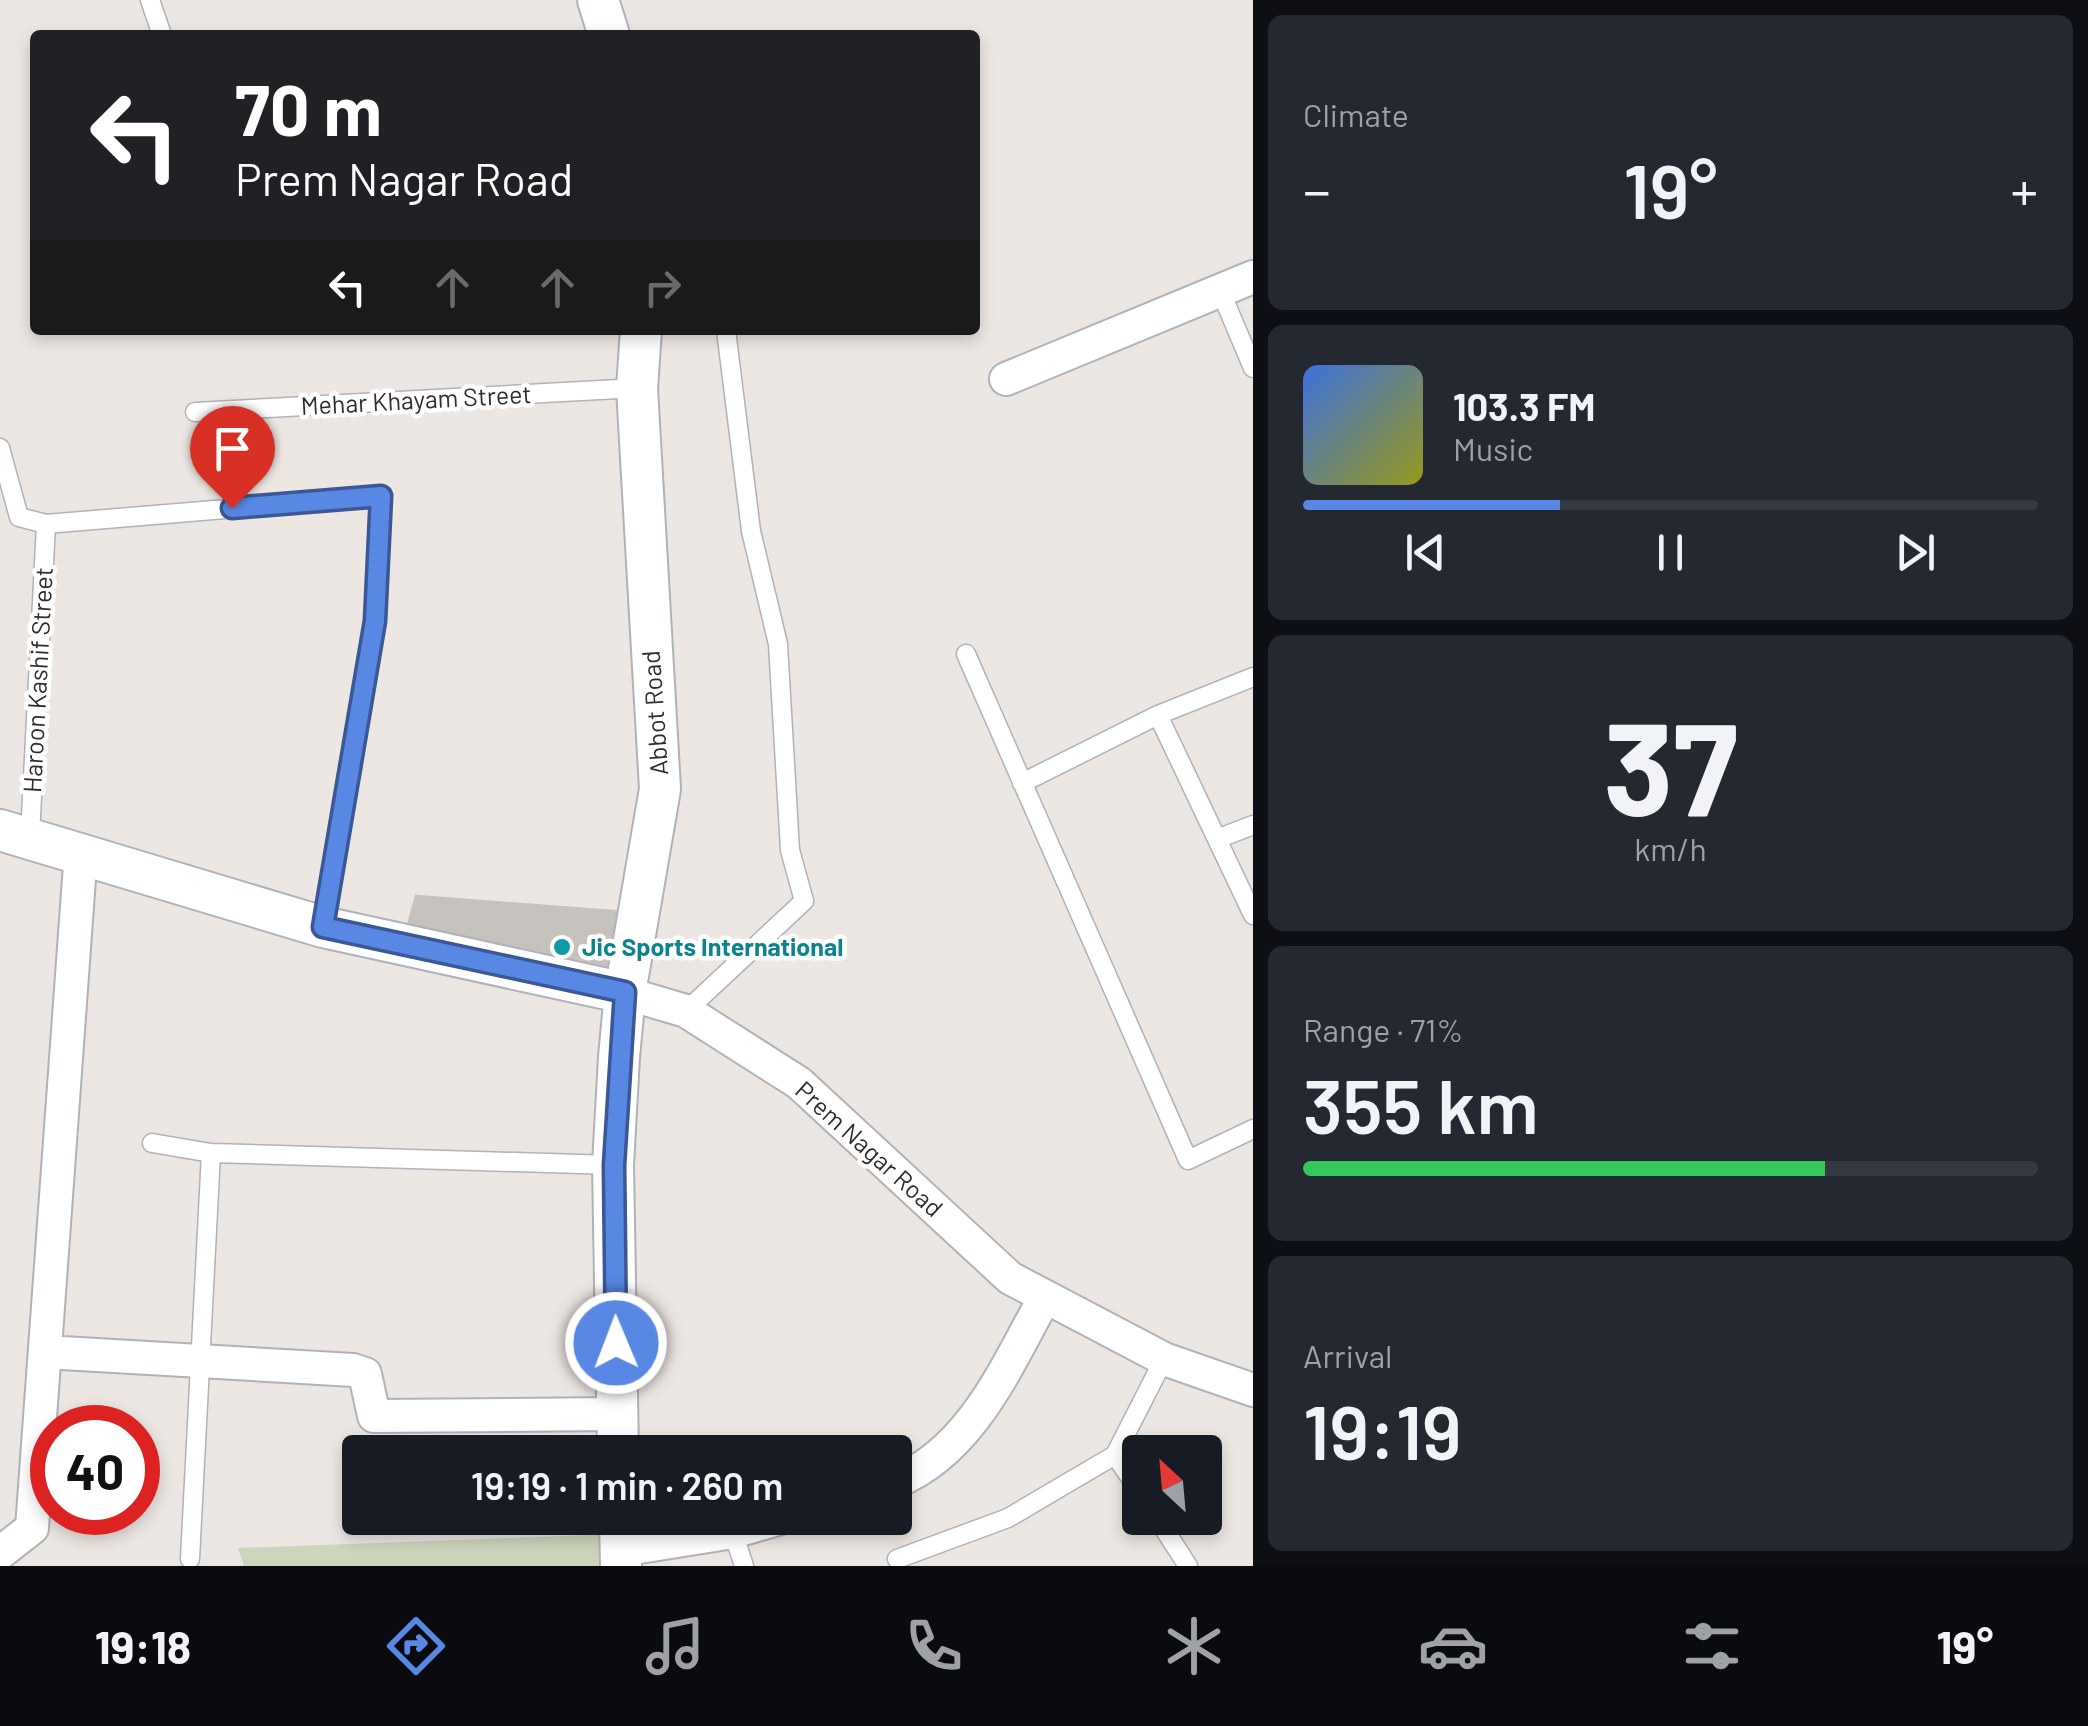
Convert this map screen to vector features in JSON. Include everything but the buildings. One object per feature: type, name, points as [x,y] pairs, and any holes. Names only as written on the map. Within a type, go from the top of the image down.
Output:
[{"type":"street","points":[[598,0],[607,30]]},
{"type":"street","points":[[1006,380],[1253,277]]},
{"type":"street","name":"Abbot Road","points":[[618,1433],[614,1165],[625,992],[660,789],[638,388],[640,335]]},
{"type":"street","name":"Prem Nagar Road","points":[[15,833],[323,927],[625,992],[686,1011],[799,1083],[1010,1278],[1164,1359],[1253,1390]]},
{"type":"street","points":[[0,1553],[32,1528],[80,851]]},
{"type":"street","points":[[912,1475],[926,1470],[984,1407],[1045,1296]]},
{"type":"street","points":[[45,1352],[365,1374],[374,1416],[618,1433]]},
{"type":"street","points":[[620,1544],[705,1535]]},
{"type":"lane","points":[[150,0],[160,30]]},
{"type":"lane","points":[[1220,290],[1253,368]]},
{"type":"lane","points":[[686,1011],[804,902],[790,850],[778,644],[752,531],[727,335]]},
{"type":"lane","name":"Mehar Khayam Street","points":[[196,412],[638,388]]},
{"type":"lane","points":[[0,448],[9,517],[46,524],[381,496],[375,621],[323,927]]},
{"type":"lane","name":"Haroon Kashif Street","points":[[15,833],[46,524]]},
{"type":"lane","points":[[966,654],[1188,1160],[1253,1129]]},
{"type":"lane","points":[[1022,782],[1158,714],[1253,677]]},
{"type":"lane","points":[[1158,714],[1253,915]]},
{"type":"lane","points":[[1217,839],[1253,824]]},
{"type":"lane","points":[[152,1144],[211,1153],[614,1165]]},
{"type":"lane","points":[[190,1559],[211,1153]]},
{"type":"lane","points":[[897,1560],[1008,1518],[1116,1455],[1164,1359]]},
{"type":"lane","points":[[1116,1455],[1122,1464]]},
{"type":"lane","points":[[734,1535],[744,1566]]},
{"type":"lane","points":[[1167,1535],[1188,1566]]},
{"type":"green space","points":[[620,1535],[620,1566],[244,1566],[238,1548]]},
{"type":"place","name":"Jic Sports International","points":[[562,947]]},
{"type":"route","points":[[232,508],[381,496],[375,621],[323,927],[625,992],[614,1165],[616,1343]]}]
